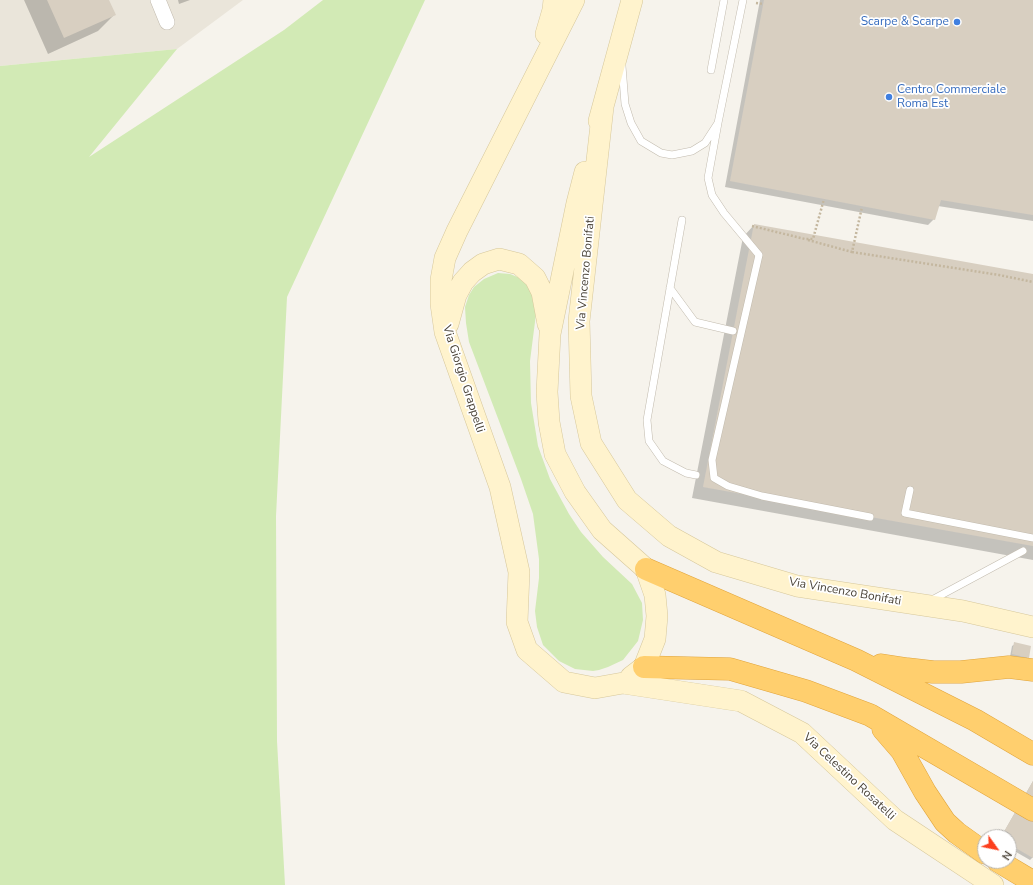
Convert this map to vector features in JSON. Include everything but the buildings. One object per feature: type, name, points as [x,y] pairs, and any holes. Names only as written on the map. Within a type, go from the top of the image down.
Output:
[{"type":"highway","points":[[646,569],[856,660],[975,720],[1033,754]]},
{"type":"highway","points":[[856,660],[907,670],[933,672],[961,672],[1009,667],[1033,670]]},
{"type":"highway","points":[[644,667],[730,669],[806,691],[870,715],[1033,810]]},
{"type":"highway","points":[[870,715],[902,751],[925,792],[945,822],[977,847]]},
{"type":"highway","points":[[1011,869],[1033,882]]},
{"type":"main road","points":[[529,89],[553,10],[554,0]]},
{"type":"main road","name":"Via Giorgio Grappelli","points":[[574,0],[457,231],[445,258],[441,280],[441,304],[445,332],[500,487],[518,572],[517,622],[527,650],[564,682],[595,688],[623,683]]},
{"type":"main road","points":[[623,683],[644,667],[654,639],[657,616],[655,595],[646,569],[602,530],[575,492],[555,454],[549,422],[547,392],[550,334],[577,203],[632,0]]},
{"type":"main road","name":"Via Vincenzo Bonifati","points":[[603,107],[579,321],[581,396],[591,443],[627,500],[669,536],[716,562],[797,586],[963,611],[1033,627]]},
{"type":"main road","points":[[445,332],[456,295],[463,282],[472,272],[483,264],[499,259],[519,264],[535,278],[542,292],[550,334]]},
{"type":"main road","name":"Via Celestino Rosatelli","points":[[623,683],[741,701],[802,733],[894,820],[993,885]]},
{"type":"street","points":[[158,0],[167,22]]},
{"type":"lane","points":[[711,70],[724,0]]},
{"type":"lane","points":[[743,0],[708,178],[712,195],[724,213],[759,255],[712,460],[714,478],[728,486],[762,496],[870,517]]},
{"type":"lane","points":[[620,47],[625,104],[631,123],[641,141],[660,153],[672,155],[692,151],[705,143],[718,123]]},
{"type":"lane","points":[[682,220],[647,420],[649,441],[663,461],[686,473],[696,475]]},
{"type":"lane","points":[[670,288],[695,322],[733,331]]},
{"type":"lane","points":[[910,490],[905,513],[1033,538]]},
{"type":"lane","points":[[923,605],[1023,551]]},
{"type":"path","points":[[755,3],[763,4]]},
{"type":"path","points":[[806,240],[813,239],[824,199]]},
{"type":"path","points":[[852,252],[862,207]]},
{"type":"path","points":[[750,225],[852,252],[1033,282]]},
{"type":"shaded area","points":[[0,0],[243,0],[177,49],[0,66]]},
{"type":"green space","points":[[323,0],[425,0],[287,297],[276,516],[277,741],[285,885],[0,885],[0,66],[177,49],[89,157],[284,30]]},
{"type":"green space","points":[[498,273],[510,274],[520,278],[526,284],[533,296],[536,314],[530,361],[531,403],[538,446],[550,479],[569,514],[581,532],[603,557],[632,584],[642,603],[643,620],[638,641],[623,660],[599,670],[593,671],[575,669],[559,661],[543,645],[537,627],[535,611],[539,578],[539,559],[533,514],[469,342],[466,323],[465,307],[469,295],[474,287],[484,279]]},
{"type":"place","name":"Scarpe & Scarpe","points":[[957,22]]},
{"type":"place","name":"Centro Commerciale Roma Est","points":[[889,97]]}]
